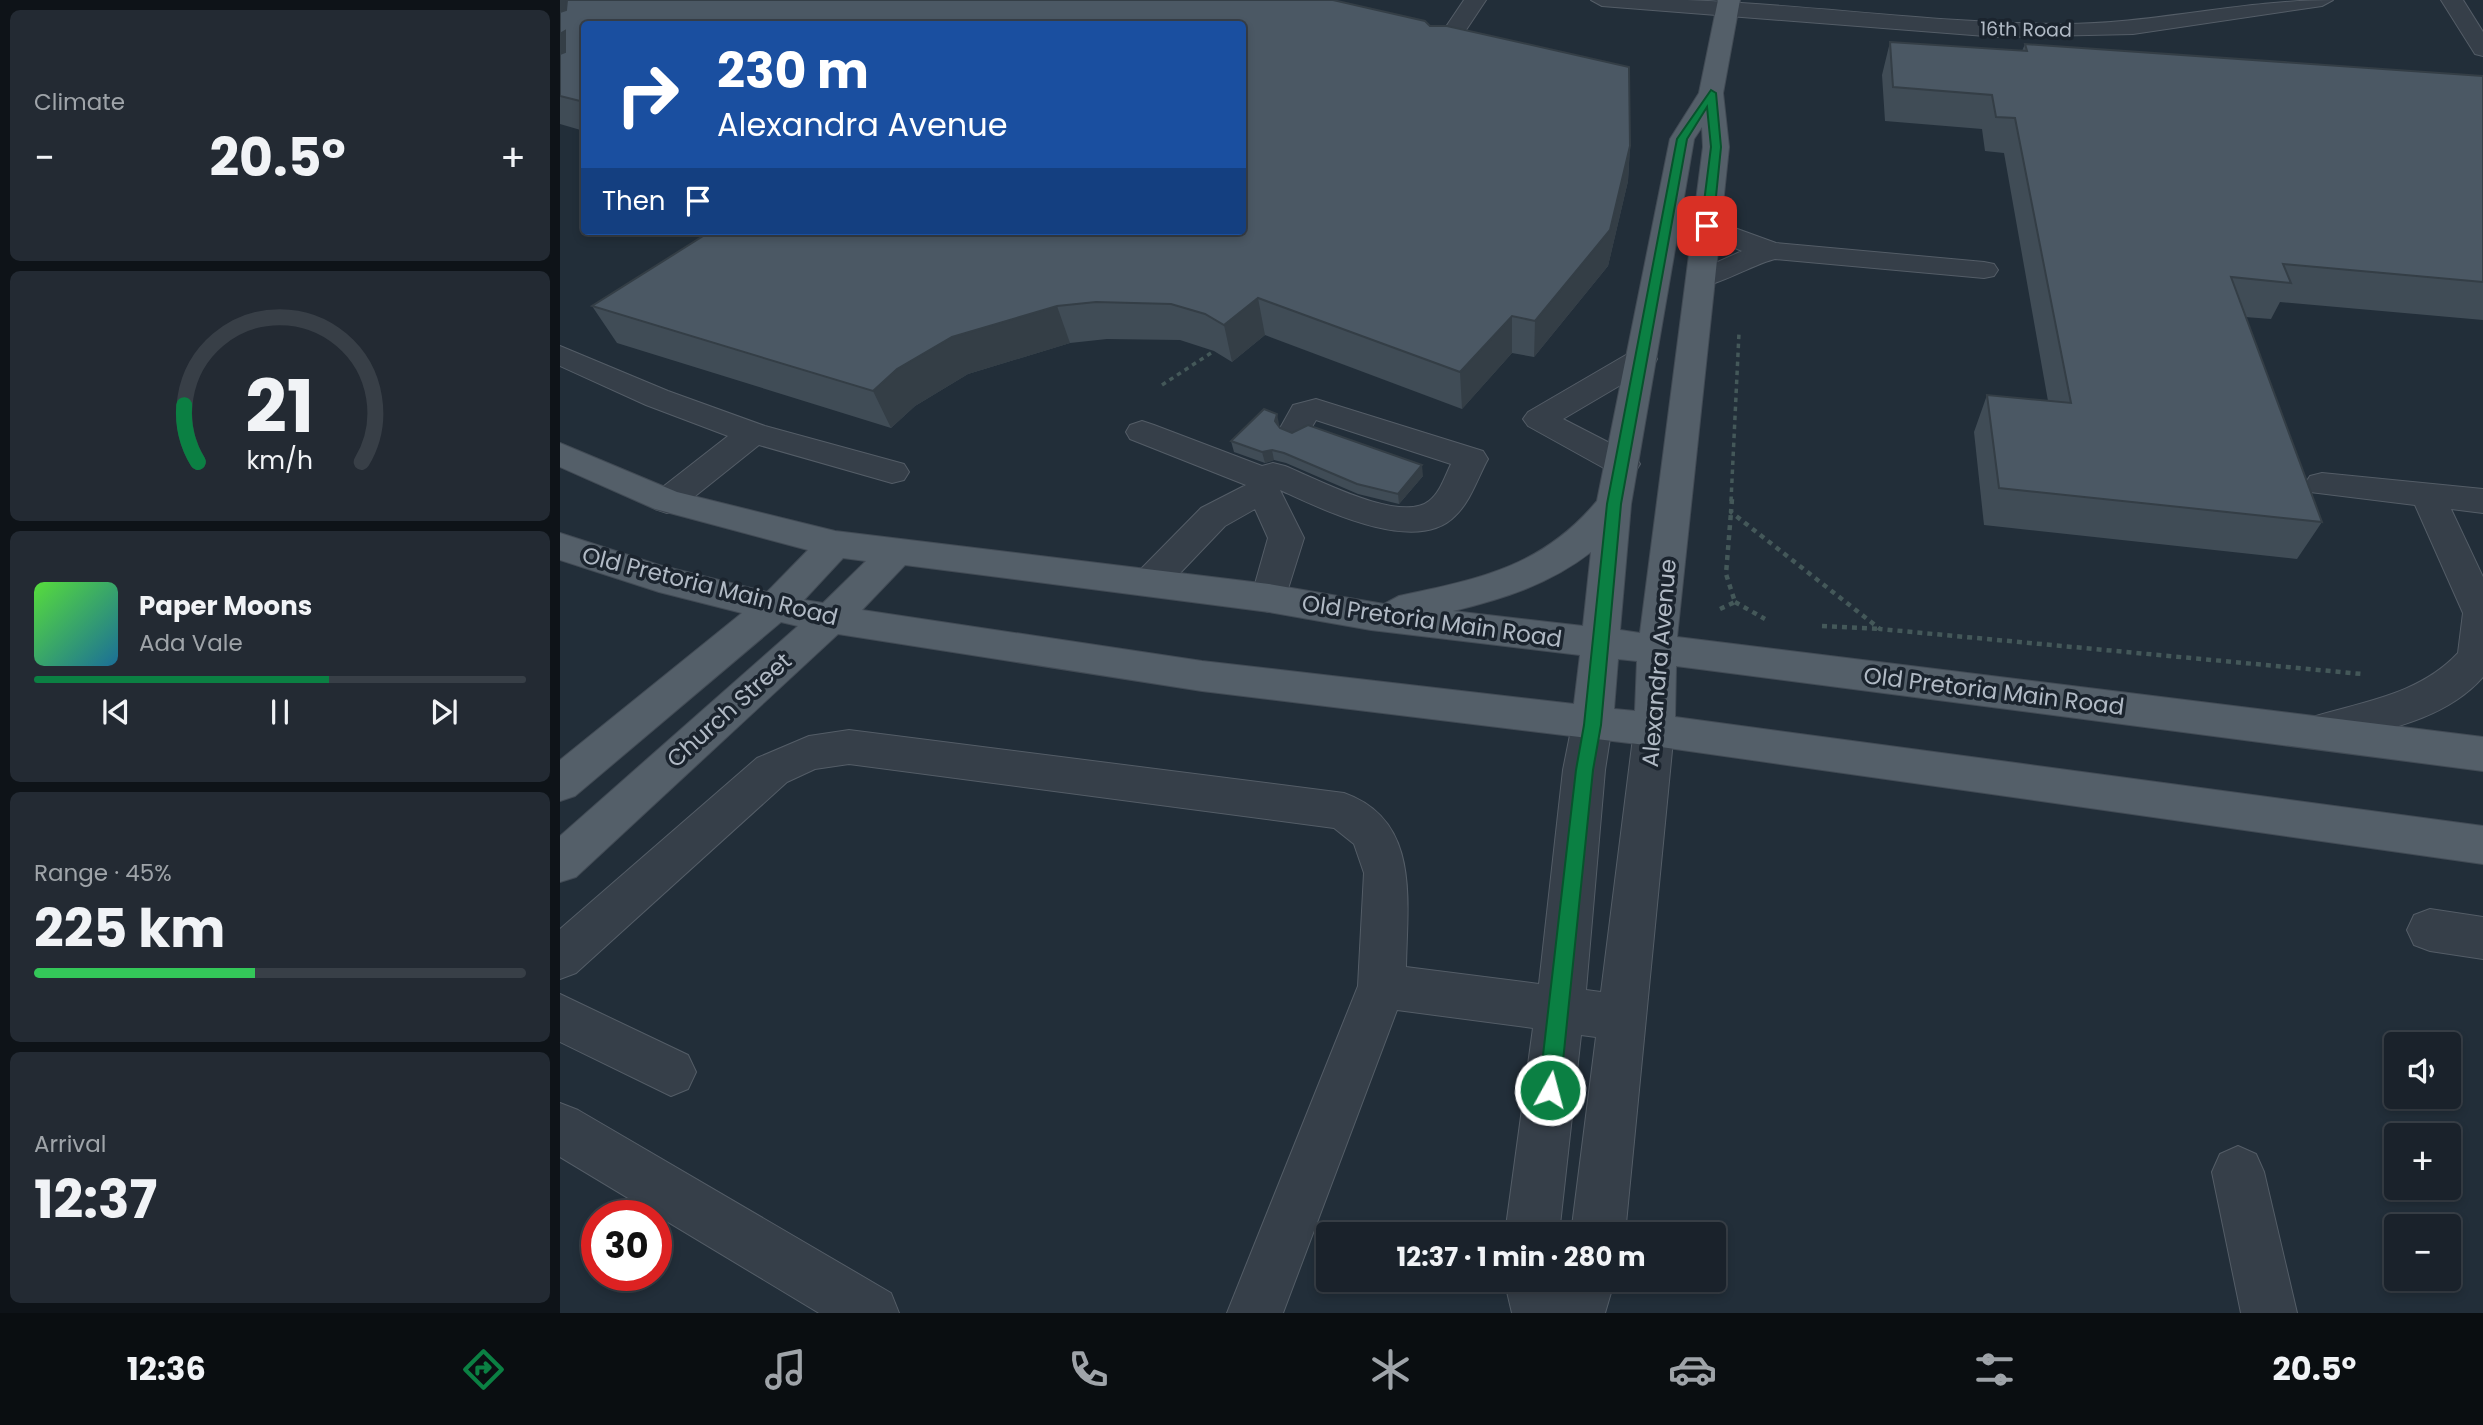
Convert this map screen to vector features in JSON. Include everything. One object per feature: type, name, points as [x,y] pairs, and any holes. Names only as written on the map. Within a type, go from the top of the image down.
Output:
[{"type":"main road","name":"Alexandra Avenue","points":[[1654,730],[1657,649],[1716,147],[1711,93],[1729,6]]},
{"type":"main road","name":"Alexandra Avenue","points":[[1592,725],[1614,504],[1682,139],[1711,93]]},
{"type":"main road","name":"Old Pretoria Main Road","points":[[560,454],[667,501],[835,544],[1150,582],[1269,598],[1371,616],[1657,649],[2483,754]]},
{"type":"main road","points":[[1371,616],[1467,595],[1536,571],[1578,544],[1614,504]]},
{"type":"main road","name":"Church Street","points":[[560,784],[775,607],[835,544]]},
{"type":"main road","name":"Old Pretoria Main Road","points":[[560,546],[592,558],[830,619],[1202,676],[1592,725],[1654,730],[2483,845]]},
{"type":"main road","name":"Church Street","points":[[560,863],[830,619],[896,553]]},
{"type":"street","points":[[1440,52],[1459,28],[1475,0]]},
{"type":"street","name":"16th Road","points":[[1602,0],[1729,6],[1998,30],[2063,31],[2133,27],[2322,0]]},
{"type":"street","points":[[2452,0],[2475,28],[2483,49]]},
{"type":"street","points":[[1707,226],[1741,242],[1775,251],[1984,270]]},
{"type":"street","points":[[1701,279],[1742,259],[1775,251]]},
{"type":"street","points":[[560,355],[657,398],[753,433],[892,472]]},
{"type":"street","points":[[1623,464],[1539,419],[1642,359]]},
{"type":"street","points":[[1142,432],[1387,519],[1419,519],[1432,516],[1442,509],[1471,458],[1316,409],[1304,412],[1295,430]]},
{"type":"street","points":[[667,501],[753,433]]},
{"type":"street","points":[[1150,582],[1213,517],[1270,478]]},
{"type":"street","points":[[1269,598],[1285,551],[1286,538],[1270,478]]},
{"type":"street","points":[[2322,484],[2483,501]]},
{"type":"street","points":[[2317,732],[2435,696],[2474,661],[2481,640],[2482,615],[2427,495]]},
{"type":"street","name":"Alexandra Avenue","points":[[1533,1222],[1560,1009],[1584,770],[1592,725]]},
{"type":"street","name":"Alexandra Avenue","points":[[1599,1222],[1654,730]]},
{"type":"street","points":[[560,958],[772,770],[809,753],[849,747],[1344,811],[1373,832],[1386,873],[1382,986],[1255,1313]]},
{"type":"street","points":[[2430,930],[2483,938]]},
{"type":"street","points":[[1382,986],[1620,1017]]},
{"type":"street","points":[[560,1017],[671,1072]]},
{"type":"street","points":[[560,1128],[871,1313]]},
{"type":"street","points":[[2238,1172],[2269,1313]]},
{"type":"street","points":[[1535,1292],[1541,1313]]},
{"type":"street","points":[[1572,1313],[1582,1301],[1584,1292]]},
{"type":"path","points":[[1742,259],[1726,574],[1735,602],[1763,619],[1774,621]]},
{"type":"path","points":[[1161,385],[1214,351]]},
{"type":"path","points":[[1731,512],[1880,629]]},
{"type":"path","points":[[1720,609],[1735,602]]},
{"type":"path","points":[[1810,625],[1880,629],[2371,675]]},
{"type":"building","points":[[567,0],[1333,0],[1425,21],[1430,26],[1447,26],[1629,67],[1630,146],[1610,230],[1535,321],[1512,316],[1460,372],[1258,298],[1224,325],[1205,314],[1171,304],[1096,302],[1057,306],[952,337],[897,369],[873,391],[592,306],[705,235],[1246,235],[1246,21],[581,21],[581,101],[560,96],[560,54],[565,52],[565,31],[560,34],[560,12],[566,10]]},
{"type":"building","points":[[1890,42],[2027,51],[2025,44],[2483,76],[2483,282],[2283,264],[2291,283],[2231,277],[2322,522],[1999,488],[1987,395],[2071,403],[2015,118],[1996,117],[1992,95],[1893,87]]},
{"type":"building","points":[[1264,409],[1277,414],[1275,421],[1280,428],[1292,433],[1308,425],[1422,465],[1398,494],[1357,484],[1284,453],[1272,450],[1262,452],[1231,441]]},
{"type":"route","points":[[1550,1090],[1584,770],[1592,725],[1614,504],[1682,139],[1711,93],[1716,147],[1707,226]]}]
